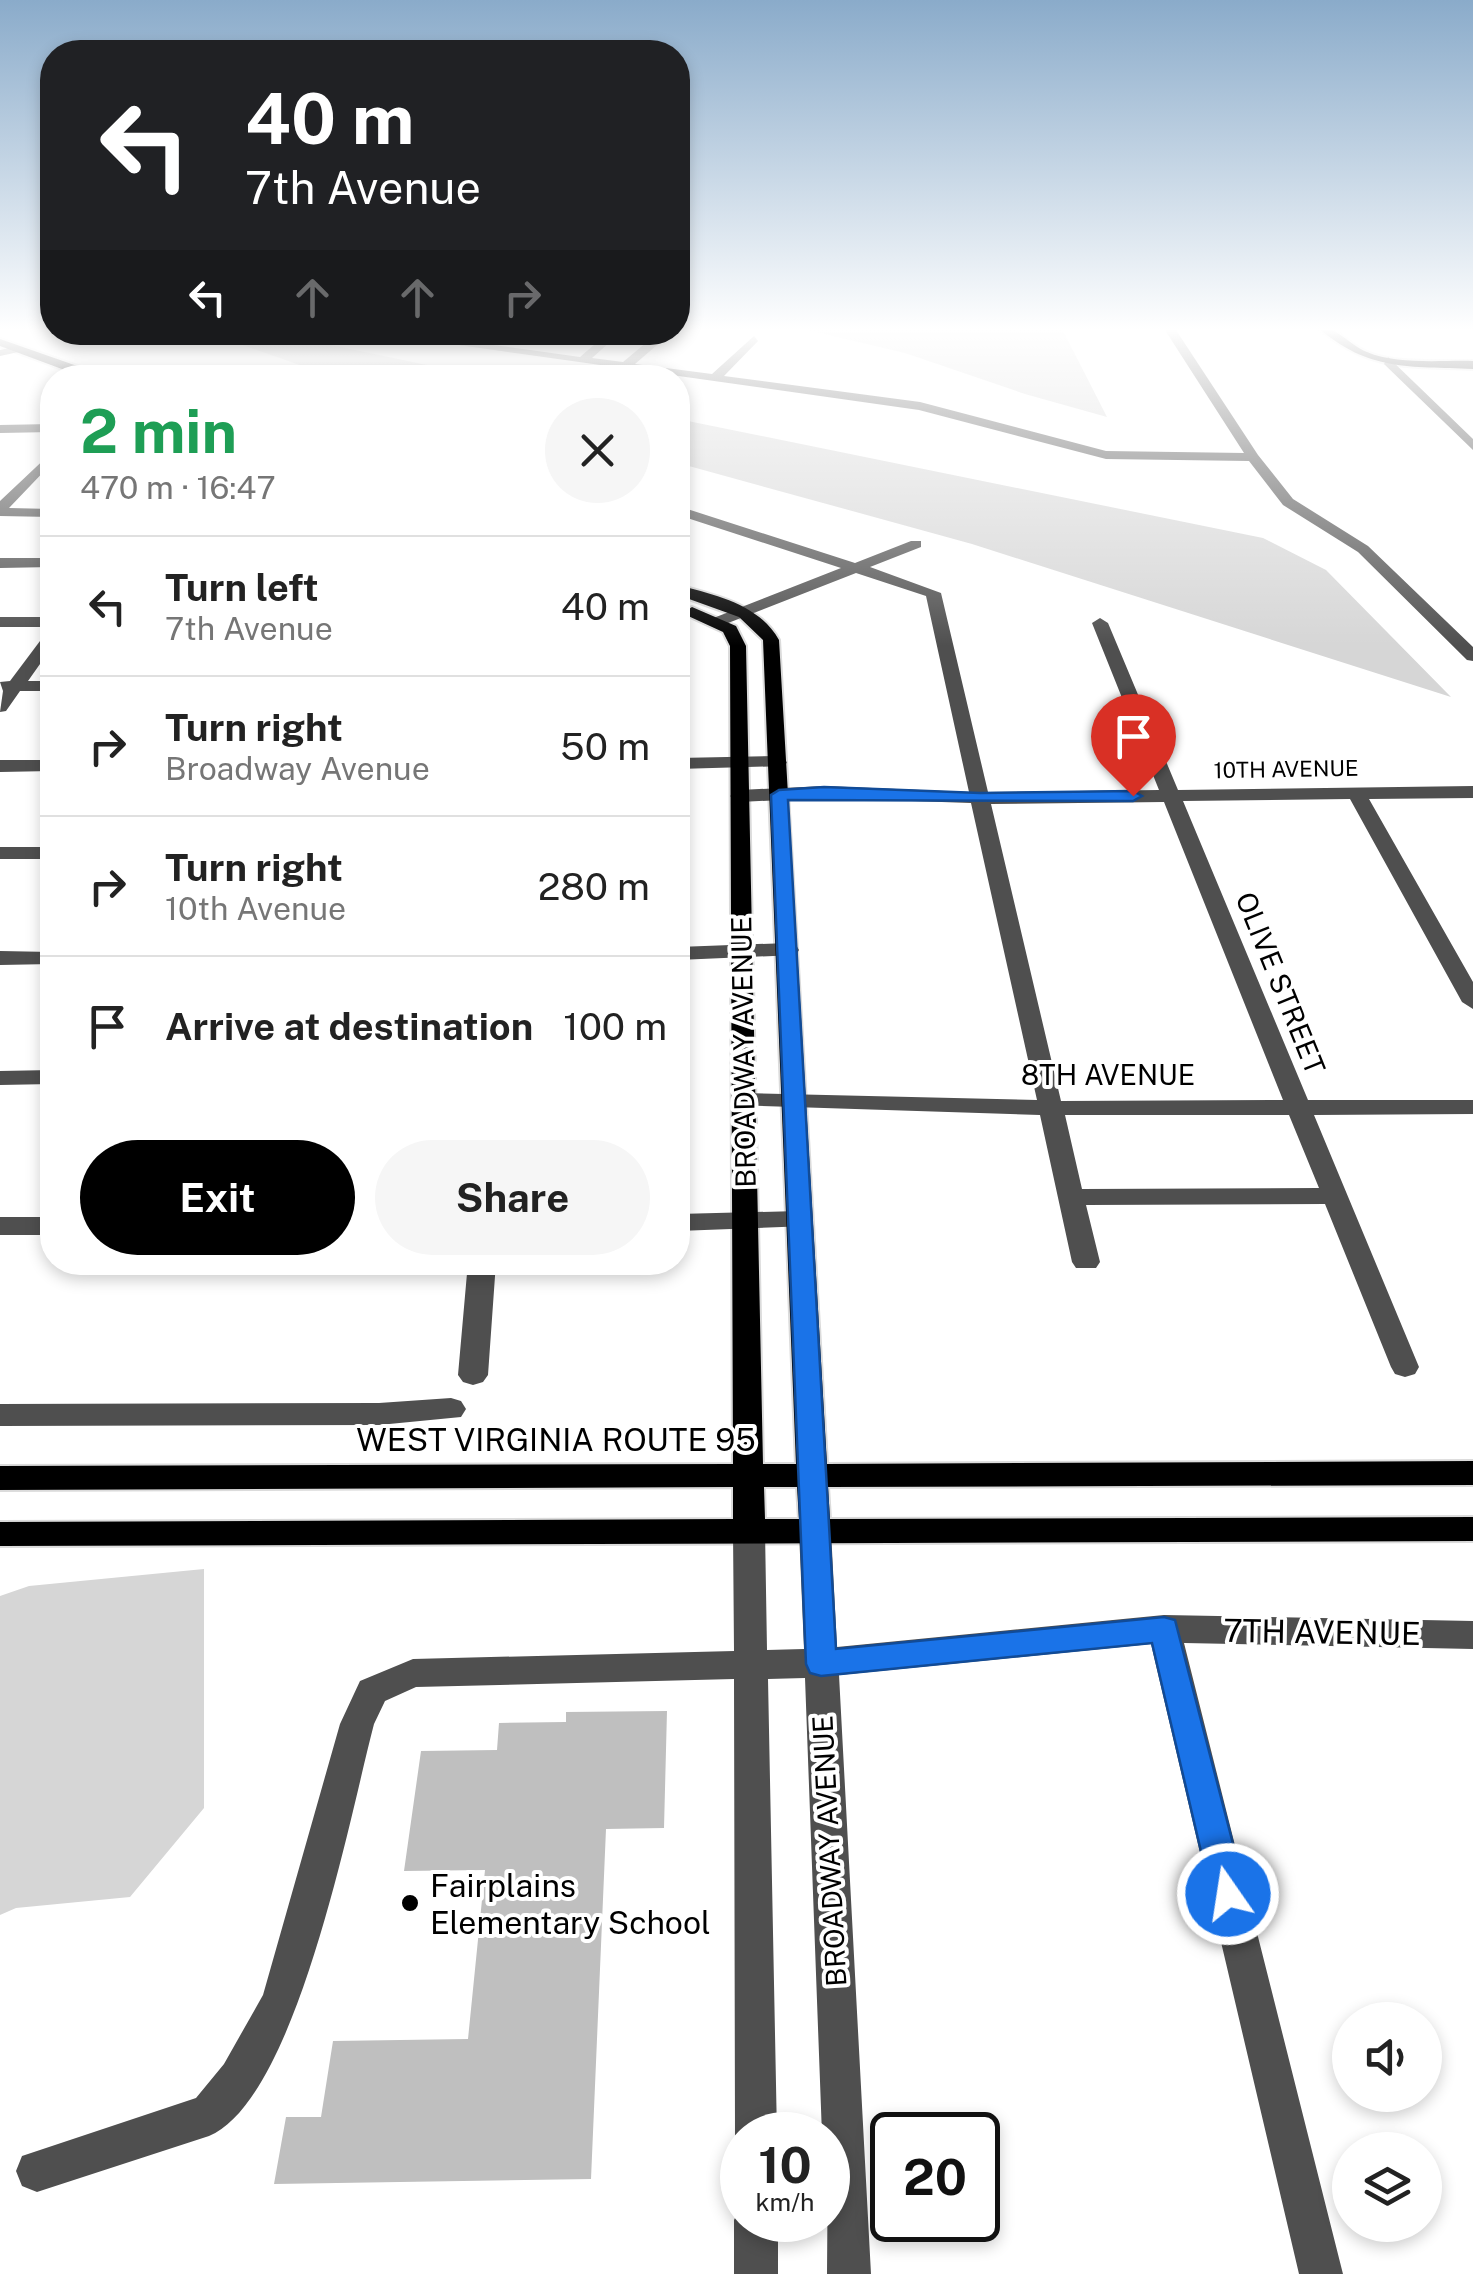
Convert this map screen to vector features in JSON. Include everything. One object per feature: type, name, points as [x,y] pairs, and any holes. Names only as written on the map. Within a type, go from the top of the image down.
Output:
[{"type":"main road","points":[[690,594],[743,614]]},
{"type":"main road","points":[[690,612],[717,622]]},
{"type":"main road","name":"BROADWAY AVENUE","points":[[743,614],[765,626],[771,640],[815,1531]]},
{"type":"main road","name":"BROADWAY AVENUE","points":[[717,622],[734,633],[738,646],[749,1531]]},
{"type":"main road","name":"WEST VIRGINIA ROUTE 95","points":[[0,1478],[1473,1473]]},
{"type":"main road","points":[[0,1534],[1473,1529]]},
{"type":"street","points":[[1023,433],[1106,455],[1253,457]]},
{"type":"street","points":[[1237,433],[1288,502],[1363,548],[1473,656]]},
{"type":"street","points":[[0,511],[40,469]]},
{"type":"street","points":[[0,511],[40,512]]},
{"type":"street","points":[[690,514],[933,593],[1086,1262]]},
{"type":"street","points":[[717,622],[916,544]]},
{"type":"street","points":[[0,563],[40,563]]},
{"type":"street","points":[[0,622],[40,622]]},
{"type":"street","name":"OLIVE STREET","points":[[1100,622],[1405,1367]]},
{"type":"street","points":[[0,707],[8,686],[40,650]]},
{"type":"street","points":[[8,686],[40,686]]},
{"type":"street","points":[[690,764],[778,762]]},
{"type":"street","points":[[0,766],[40,766]]},
{"type":"street","name":"10TH AVENUE","points":[[740,796],[824,792],[980,798],[1473,792]]},
{"type":"street","points":[[1356,794],[1473,1002]]},
{"type":"street","points":[[0,853],[40,853]]},
{"type":"street","points":[[690,954],[788,950]]},
{"type":"street","points":[[0,958],[40,958]]},
{"type":"street","points":[[0,1078],[40,1078]]},
{"type":"street","name":"8TH AVENUE","points":[[743,1100],[1050,1108],[1473,1106]]},
{"type":"street","points":[[1071,1197],[1335,1196]]},
{"type":"street","points":[[690,1222],[799,1220]]},
{"type":"street","points":[[0,1226],[40,1226]]},
{"type":"street","points":[[473,1375],[481,1275]]},
{"type":"street","points":[[0,1414],[379,1414],[451,1409]]},
{"type":"street","name":"BROADWAY AVENUE","points":[[749,1531],[756,2112]]},
{"type":"street","name":"BROADWAY AVENUE","points":[[815,1531],[849,2274]]},
{"type":"street","points":[[1164,1629],[1321,2274]]},
{"type":"street","name":"7TH AVENUE","points":[[37,2172],[208,2115],[240,2078],[281,2002],[357,1724],[372,1690],[413,1673],[821,1664],[1164,1629],[1473,1635]]},
{"type":"street","points":[[756,2242],[756,2274]]},
{"type":"shaded area","points":[[690,433],[747,433],[1263,538],[1326,570],[1451,697],[972,544],[690,466]]},
{"type":"shaded area","points":[[204,1569],[204,1808],[130,1897],[16,1908],[0,1915],[0,1596],[29,1586]]},
{"type":"building","points":[[667,1711],[664,1828],[606,1829],[591,2179],[274,2184],[286,2117],[321,2117],[333,2041],[468,2039],[485,1870],[404,1871],[421,1751],[497,1750],[499,1723],[566,1722],[566,1712]]},
{"type":"place","name":"Fairplains Elementary School","points":[[410,1903]]},
{"type":"route","points":[[1133,796],[980,798],[824,792],[779,795],[821,1664],[1164,1629],[1228,1894]]}]
